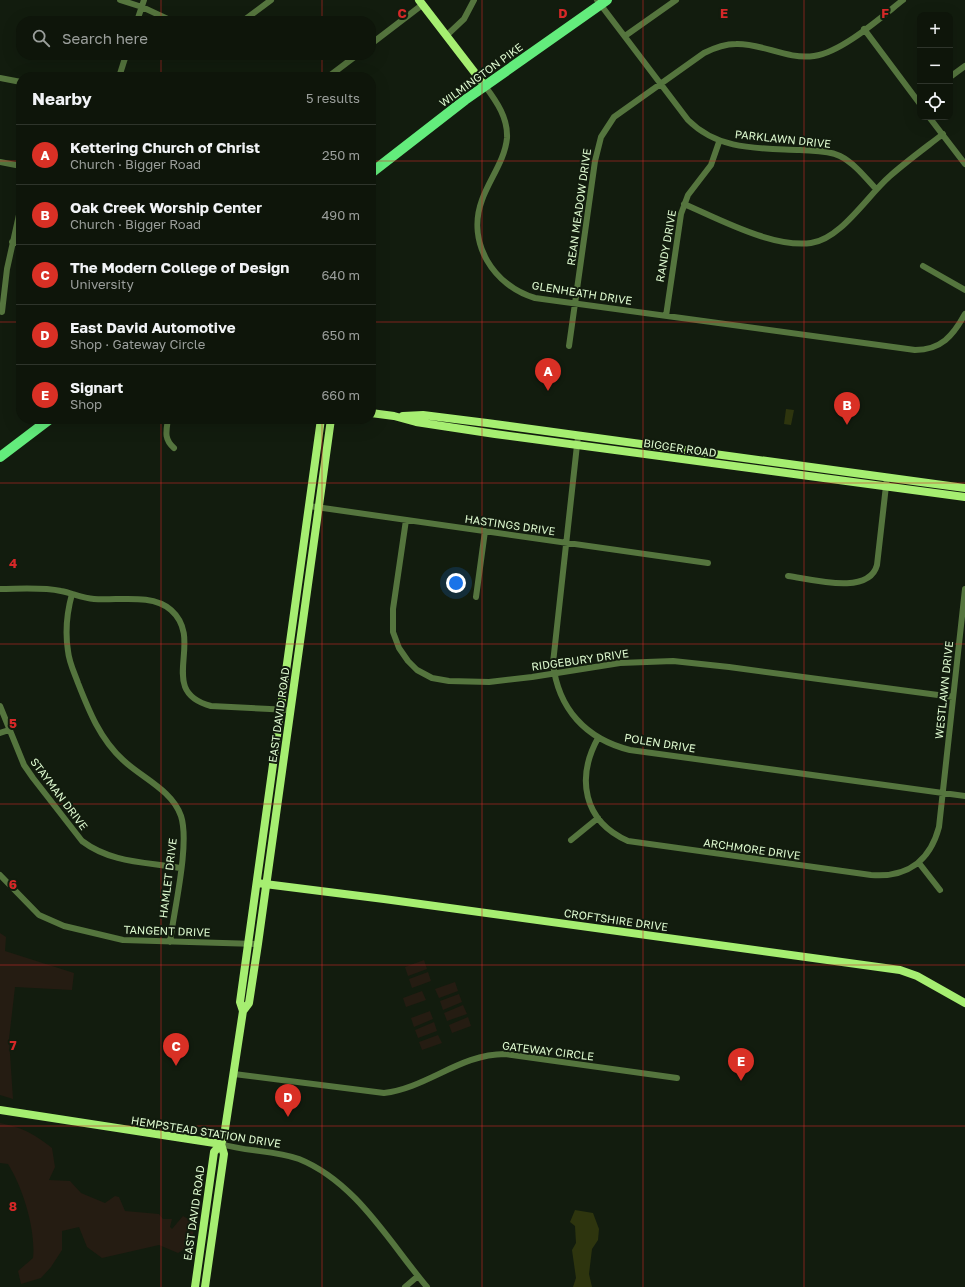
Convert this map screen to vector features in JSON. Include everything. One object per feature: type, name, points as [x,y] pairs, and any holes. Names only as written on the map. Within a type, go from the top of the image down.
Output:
[{"type":"main road","name":"WILMINGTON PIKE","points":[[376,169],[485,86],[602,2]]},
{"type":"main road","points":[[0,457],[43,424]]},
{"type":"street","points":[[120,0],[142,7],[161,16]]},
{"type":"street","points":[[139,16],[144,0]]},
{"type":"street","points":[[250,16],[271,0]]},
{"type":"street","points":[[446,36],[464,19],[474,0]]},
{"type":"street","points":[[624,36],[675,0]]},
{"type":"street","name":"REAN MEADOW DRIVE","points":[[569,346],[598,146],[606,129],[614,117],[704,53],[716,48],[743,44],[795,56],[814,56],[839,47],[903,0]]},
{"type":"street","name":"PARKLAWN DRIVE","points":[[602,2],[624,36],[660,84],[691,123],[701,132],[719,142],[738,146],[834,154],[850,162],[876,189]]},
{"type":"street","points":[[376,40],[421,3]]},
{"type":"street","name":"GLENHEATH DRIVE","points":[[421,3],[485,86],[502,114],[507,128],[507,137],[503,153],[479,210],[478,237],[485,257],[494,272],[502,280],[519,292],[535,298],[575,304],[922,350],[933,348],[944,342],[955,331],[965,314]]},
{"type":"street","points":[[864,29],[917,98]]},
{"type":"street","points":[[121,72],[124,60]]},
{"type":"street","points":[[335,72],[350,60]]},
{"type":"street","points":[[953,75],[965,66]]},
{"type":"street","points":[[0,78],[16,81]]},
{"type":"street","points":[[932,120],[965,164]]},
{"type":"street","points":[[684,204],[756,235],[806,243],[822,240],[835,233],[876,189],[911,158],[943,134]]},
{"type":"street","name":"RANDY DRIVE","points":[[666,316],[679,221],[684,204],[692,190],[711,164],[719,142]]},
{"type":"street","points":[[0,162],[16,165]]},
{"type":"street","points":[[2,312],[12,242],[16,226]]},
{"type":"street","points":[[12,242],[16,243]]},
{"type":"street","points":[[923,266],[965,290]]},
{"type":"street","name":"BIGGER ROAD","points":[[376,414],[394,416],[416,422],[576,445],[965,497]]},
{"type":"street","name":"BIGGER ROAD","points":[[394,416],[423,415],[965,488]]},
{"type":"street","points":[[167,424],[167,440],[174,448]]},
{"type":"street","name":"EAST DAVID ROAD","points":[[205,1287],[224,1154],[221,1144],[234,1074],[243,1011],[240,1002],[320,424]]},
{"type":"street","name":"EAST DAVID ROAD","points":[[243,1011],[249,1003],[267,884],[330,424]]},
{"type":"street","name":"POLEN DRIVE","points":[[578,436],[554,647],[554,673],[558,687],[566,704],[582,725],[598,738],[630,750],[965,796]]},
{"type":"street","points":[[788,576],[848,584],[860,582],[871,576],[877,565],[887,477]]},
{"type":"street","name":"HASTINGS DRIVE","points":[[309,506],[708,563]]},
{"type":"street","name":"RIDGEBURY DRIVE","points":[[406,520],[392,626],[399,648],[408,661],[424,674],[449,681],[489,682],[620,663],[690,662],[953,697]]},
{"type":"street","points":[[476,597],[485,531]]},
{"type":"street","name":"WESTLAWN DRIVE","points":[[943,793],[965,589]]},
{"type":"street","points":[[0,590],[54,590],[93,599],[143,600],[163,604],[173,612],[182,626],[185,642],[183,684],[190,697],[202,704],[212,706],[291,710]]},
{"type":"street","name":"HAMLET DRIVE","points":[[72,594],[68,613],[67,649],[90,713],[106,740],[122,759],[165,793],[177,808],[184,833],[170,942]]},
{"type":"street","name":"STAYMAN DRIVE","points":[[0,706],[20,757],[32,778],[82,841],[92,848],[109,856],[180,868]]},
{"type":"street","points":[[0,733],[10,730]]},
{"type":"street","name":"ARCHMORE DRIVE","points":[[598,738],[588,759],[585,778],[590,804],[598,818],[609,829],[628,841],[684,850],[879,876],[896,874],[919,863],[929,851],[937,835],[943,793]]},
{"type":"street","points":[[571,840],[598,818]]},
{"type":"street","points":[[919,863],[940,890]]},
{"type":"street","name":"TANGENT DRIVE","points":[[0,875],[39,915],[57,924],[109,938],[170,942],[258,944]]},
{"type":"street","name":"CROFTSHIRE DRIVE","points":[[257,883],[900,970],[917,976],[965,1003]]},
{"type":"street","name":"GATEWAY CIRCLE","points":[[234,1074],[384,1093],[404,1089],[479,1057],[505,1054],[677,1078]]},
{"type":"street","name":"HEMPSTEAD STATION DRIVE","points":[[0,1110],[287,1155],[325,1173],[352,1195],[427,1287]]},
{"type":"street","name":"EAST DAVID ROAD","points":[[195,1287],[214,1152],[221,1144]]},
{"type":"street","points":[[405,1287],[418,1276]]},
{"type":"shaded area","points":[[786,409],[794,410],[791,425],[784,424]]},
{"type":"shaded area","points":[[0,933],[6,937],[5,951],[74,973],[72,990],[15,987],[9,1039],[13,1099],[0,1095]]},
{"type":"shaded area","points":[[424,960],[427,969],[408,976],[405,967]]},
{"type":"shaded area","points":[[428,972],[431,981],[412,988],[409,979]]},
{"type":"shaded area","points":[[455,982],[458,991],[439,998],[435,989]]},
{"type":"shaded area","points":[[422,991],[426,1000],[406,1007],[403,998]]},
{"type":"shaded area","points":[[459,994],[462,1002],[443,1010],[440,1001]]},
{"type":"shaded area","points":[[463,1005],[467,1014],[447,1021],[444,1013]]},
{"type":"shaded area","points":[[430,1011],[433,1019],[414,1027],[411,1018]]},
{"type":"shaded area","points":[[468,1017],[471,1026],[452,1033],[449,1025]]},
{"type":"shaded area","points":[[434,1022],[437,1031],[418,1038],[415,1030]]},
{"type":"shaded area","points":[[438,1035],[442,1043],[422,1050],[419,1042]]},
{"type":"shaded area","points":[[0,1123],[28,1132],[52,1148],[55,1167],[49,1180],[70,1181],[81,1193],[105,1203],[115,1196],[119,1197],[125,1211],[159,1214],[163,1219],[172,1219],[170,1227],[172,1229],[183,1216],[195,1223],[191,1245],[178,1253],[159,1245],[102,1258],[87,1247],[79,1227],[62,1231],[62,1250],[51,1267],[41,1278],[21,1284],[18,1271],[33,1258],[32,1235],[27,1210],[19,1185],[8,1164],[0,1163]]},
{"type":"shaded area","points":[[575,1210],[593,1213],[599,1229],[598,1240],[592,1249],[589,1274],[592,1287],[573,1287],[576,1278],[572,1250],[576,1243],[575,1226],[570,1222]]},
{"type":"place","name":"Kettering Church of Christ","points":[[548,391]]},
{"type":"place","name":"Oak Creek Worship Center","points":[[847,425]]},
{"type":"place","name":"The Modern College of Design","points":[[176,1066]]},
{"type":"place","name":"Signart","points":[[741,1081]]},
{"type":"place","name":"East David Automotive","points":[[288,1117]]}]
